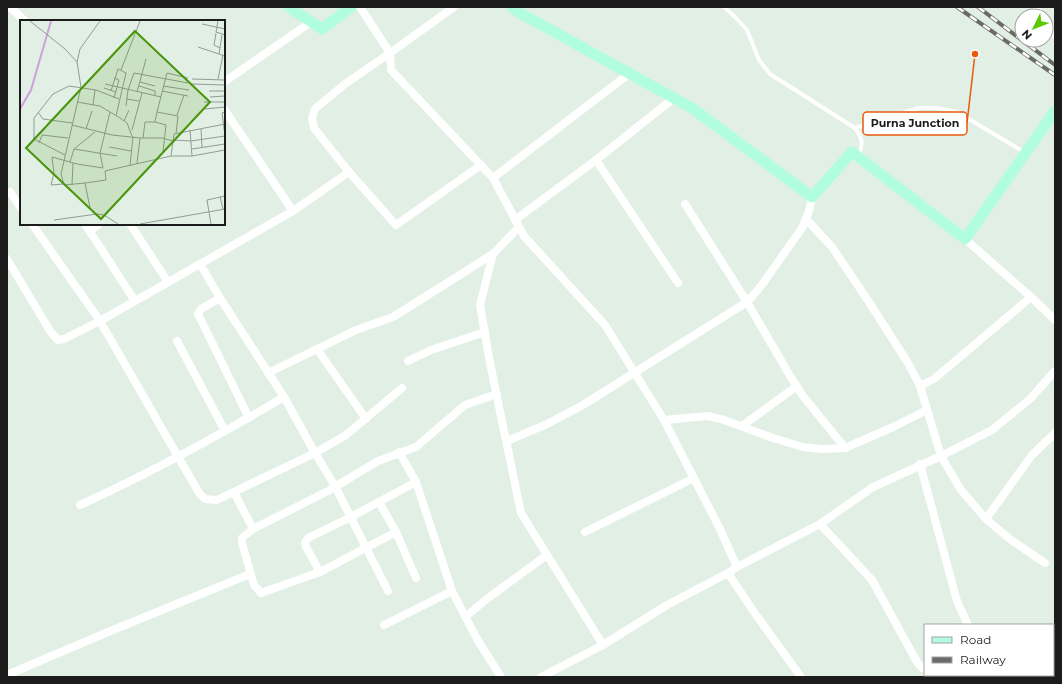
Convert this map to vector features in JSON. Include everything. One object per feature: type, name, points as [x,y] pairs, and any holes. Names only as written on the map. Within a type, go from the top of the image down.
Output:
[{"type":"main road","points":[[289,7],[322,29],[352,7]]},
{"type":"main road","points":[[512,7],[520,13],[692,108],[812,197],[852,152],[965,239],[1055,111]]},
{"type":"street","points":[[10,7],[24,20]]},
{"type":"street","points":[[360,7],[390,53],[391,70],[493,178],[524,236],[605,325],[664,420],[719,527],[737,567]]},
{"type":"street","points":[[454,7],[324,100],[315,109],[312,118],[314,128],[317,133],[396,225],[481,165]]},
{"type":"street","points":[[225,81],[311,22]]},
{"type":"street","points":[[493,178],[630,73]]},
{"type":"street","points":[[268,372],[356,330],[393,317],[493,254],[517,223],[674,98]]},
{"type":"street","points":[[225,110],[293,211]]},
{"type":"street","points":[[596,160],[678,283]]},
{"type":"street","points":[[7,259],[50,331],[58,340],[100,321],[293,211],[349,172]]},
{"type":"street","points":[[10,192],[20,207]]},
{"type":"street","points":[[507,442],[547,424],[583,405],[747,302],[762,286],[802,228],[812,197]]},
{"type":"street","points":[[685,204],[747,302],[797,386],[845,448]]},
{"type":"street","points":[[806,219],[832,247],[870,302],[908,364],[920,386],[940,456],[961,490],[986,520],[1011,540],[1046,563]]},
{"type":"street","points":[[33,225],[100,321],[199,493],[205,499],[217,500],[315,453],[346,435],[402,388]]},
{"type":"street","points":[[131,225],[168,282]]},
{"type":"street","points":[[88,227],[135,301]]},
{"type":"street","points":[[965,239],[1055,320]]},
{"type":"street","points":[[493,254],[480,305],[521,513],[603,645]]},
{"type":"street","points":[[200,264],[220,298],[284,397],[352,517],[388,592]]},
{"type":"street","points":[[920,386],[934,379],[1031,297]]},
{"type":"street","points":[[220,298],[201,309],[198,314],[249,418]]},
{"type":"street","points":[[408,361],[431,350],[485,332]]},
{"type":"street","points":[[177,341],[225,431]]},
{"type":"street","points":[[317,349],[366,418]]},
{"type":"street","points":[[541,677],[603,645],[667,605],[820,524],[873,487],[992,430],[1030,399],[1055,371]]},
{"type":"street","points":[[742,426],[797,386]]},
{"type":"street","points":[[396,532],[366,546],[320,572],[261,593],[254,585],[242,543],[242,538],[253,529],[335,486],[378,461],[416,447],[465,405],[497,394]]},
{"type":"street","points":[[80,505],[179,457],[284,397]]},
{"type":"street","points":[[664,420],[708,416],[803,447],[822,449],[845,448],[894,427],[926,410]]},
{"type":"street","points":[[986,520],[1032,455],[1055,432]]},
{"type":"street","points":[[399,452],[416,482],[452,591],[477,639],[501,677]]},
{"type":"street","points":[[920,464],[957,601],[968,624]]},
{"type":"street","points":[[585,532],[694,478]]},
{"type":"street","points":[[320,572],[306,547],[306,540],[308,538],[352,517],[416,482]]},
{"type":"street","points":[[234,492],[253,529]]},
{"type":"street","points":[[379,502],[396,532],[416,578]]},
{"type":"street","points":[[820,524],[872,580],[917,662],[924,669]]},
{"type":"street","points":[[465,617],[488,598],[548,555]]},
{"type":"street","points":[[728,573],[801,677]]},
{"type":"street","points":[[7,675],[250,574]]},
{"type":"street","points":[[384,625],[452,591]]},
{"type":"lane","points":[[724,7],[747,30],[759,60],[770,74],[855,128],[860,136],[862,145],[858,157]]},
{"type":"lane","points":[[855,128],[919,108],[937,108],[957,112],[1025,153]]},
{"type":"railway","points":[[957,7],[1055,75]]},
{"type":"railway","points":[[978,7],[1055,65]]},
{"type":"place","name":"Purna Junction","points":[[975,54]]}]
